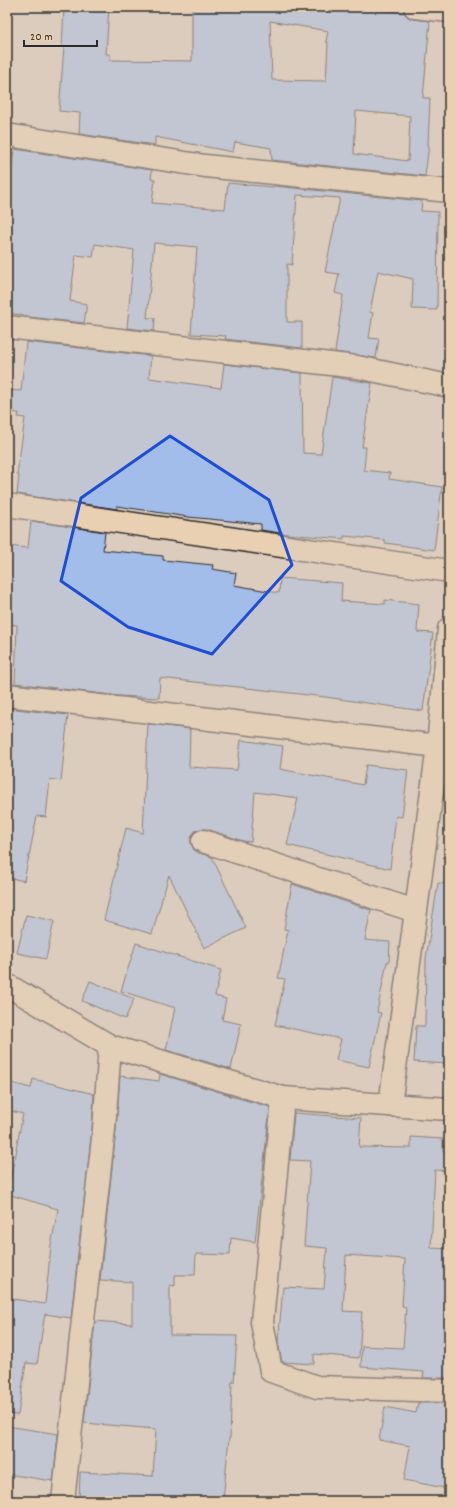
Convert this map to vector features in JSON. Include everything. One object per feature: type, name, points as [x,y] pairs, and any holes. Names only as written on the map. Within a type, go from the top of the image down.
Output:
[{"type":"street","points":[[415,7],[449,11]]},
{"type":"street","points":[[7,135],[205,166],[449,190]]},
{"type":"street","points":[[7,327],[357,367],[449,386]]},
{"type":"street","points":[[7,505],[449,571]]},
{"type":"street","points":[[390,1105],[438,746],[449,629]]},
{"type":"street","points":[[7,695],[438,746]]},
{"type":"street","points":[[202,841],[415,911]]},
{"type":"street","points":[[7,985],[110,1046],[283,1098],[449,1110]]},
{"type":"street","points":[[63,1501],[104,1129],[110,1046]]},
{"type":"street","points":[[283,1098],[262,1322],[271,1371],[317,1387],[449,1391]]},
{"type":"highlighted area","points":[[170,436],[269,500],[292,565],[212,654],[128,627],[61,581],[81,498]]},
{"type":"building","points":[[64,7],[109,7],[106,54],[110,54],[110,60],[192,61],[192,7],[359,7],[404,13],[413,19],[430,21],[423,98],[430,98],[429,145],[425,176],[272,160],[271,148],[235,142],[233,152],[155,137],[155,145],[79,134],[80,113],[59,111],[64,47],[62,47]],"holes":[[[270,21],[328,31],[326,42],[328,42],[326,81],[272,80]],[[356,111],[410,116],[408,161],[354,154]]]},
{"type":"building","points":[[14,149],[152,170],[151,179],[155,179],[152,203],[225,209],[228,183],[422,201],[421,211],[438,212],[437,310],[412,309],[413,279],[378,271],[370,312],[373,313],[369,338],[379,339],[376,358],[335,352],[343,295],[335,293],[339,274],[325,272],[340,198],[297,195],[292,265],[287,264],[287,322],[302,322],[302,348],[225,339],[226,336],[191,334],[197,247],[154,243],[147,318],[155,318],[154,331],[127,328],[134,250],[95,244],[93,257],[76,255],[70,301],[87,304],[84,323],[7,313],[7,273],[12,232],[7,232],[7,206]]},
{"type":"building","points":[[26,342],[151,356],[149,378],[221,388],[224,364],[302,373],[303,453],[321,454],[332,377],[372,383],[362,447],[366,447],[364,470],[390,473],[389,479],[442,487],[434,550],[385,543],[385,540],[344,536],[344,539],[287,534],[261,530],[261,524],[188,517],[117,506],[117,509],[17,494],[19,475],[17,475],[25,418],[18,417],[19,413],[7,412],[7,390],[21,391]]},
{"type":"building","points":[[31,521],[105,532],[103,550],[163,556],[163,560],[213,565],[212,569],[236,573],[234,585],[279,593],[280,578],[342,583],[341,601],[385,604],[385,600],[419,604],[417,632],[433,633],[423,711],[325,697],[160,678],[159,698],[119,696],[15,683],[17,625],[7,624],[7,546],[28,548]]},
{"type":"building","points":[[7,708],[68,715],[61,781],[50,779],[46,817],[37,816],[24,881],[7,877]]},
{"type":"building","points":[[148,724],[190,729],[189,767],[237,770],[241,740],[283,746],[280,769],[363,785],[366,765],[408,770],[402,817],[396,816],[390,869],[287,845],[298,798],[255,792],[251,842],[243,841],[207,829],[195,831],[191,837],[191,844],[194,850],[212,857],[246,928],[204,948],[169,875],[152,934],[104,920],[126,828],[143,833]]},
{"type":"building","points":[[438,883],[449,884],[449,1064],[414,1062],[416,1026],[425,1026],[426,958]]},
{"type":"building","points":[[292,884],[371,910],[365,940],[390,942],[389,962],[387,962],[377,1012],[381,1013],[369,1067],[336,1060],[341,1039],[275,1025],[285,979],[278,978],[288,930],[284,929]]},
{"type":"building","points":[[26,915],[54,921],[46,959],[17,953]]},
{"type":"building","points":[[136,943],[221,970],[215,996],[226,999],[222,1020],[241,1024],[231,1069],[166,1050],[175,1008],[121,991]]},
{"type":"building","points":[[90,981],[134,999],[125,1019],[82,1001]]},
{"type":"building","points":[[160,1074],[230,1095],[229,1096],[270,1107],[255,1242],[231,1238],[230,1255],[196,1254],[195,1275],[175,1275],[175,1286],[170,1285],[170,1335],[237,1336],[234,1382],[232,1382],[230,1438],[223,1501],[79,1501],[80,1472],[153,1476],[156,1429],[84,1423],[95,1321],[132,1324],[132,1282],[100,1280],[116,1130],[120,1076],[159,1081]]},
{"type":"building","points":[[33,1079],[94,1094],[92,1128],[71,1318],[45,1314],[37,1364],[26,1363],[18,1415],[7,1414],[7,1298],[45,1304],[51,1245],[58,1209],[7,1194],[23,1114],[7,1110],[7,1082],[31,1088]]},
{"type":"building","points":[[294,1113],[361,1118],[359,1147],[411,1148],[411,1137],[443,1139],[443,1151],[449,1152],[449,1171],[435,1170],[431,1248],[449,1249],[449,1378],[423,1378],[424,1372],[361,1367],[362,1346],[403,1348],[406,1307],[402,1306],[405,1259],[346,1255],[343,1311],[362,1312],[359,1358],[314,1354],[314,1364],[282,1362],[278,1343],[283,1287],[324,1289],[327,1248],[304,1246],[310,1161],[290,1160]]},
{"type":"building","points":[[418,1403],[449,1403],[449,1489],[404,1480],[410,1446],[379,1440],[385,1407],[416,1413]]},
{"type":"building","points":[[7,1426],[58,1434],[53,1481],[7,1474]]}]
